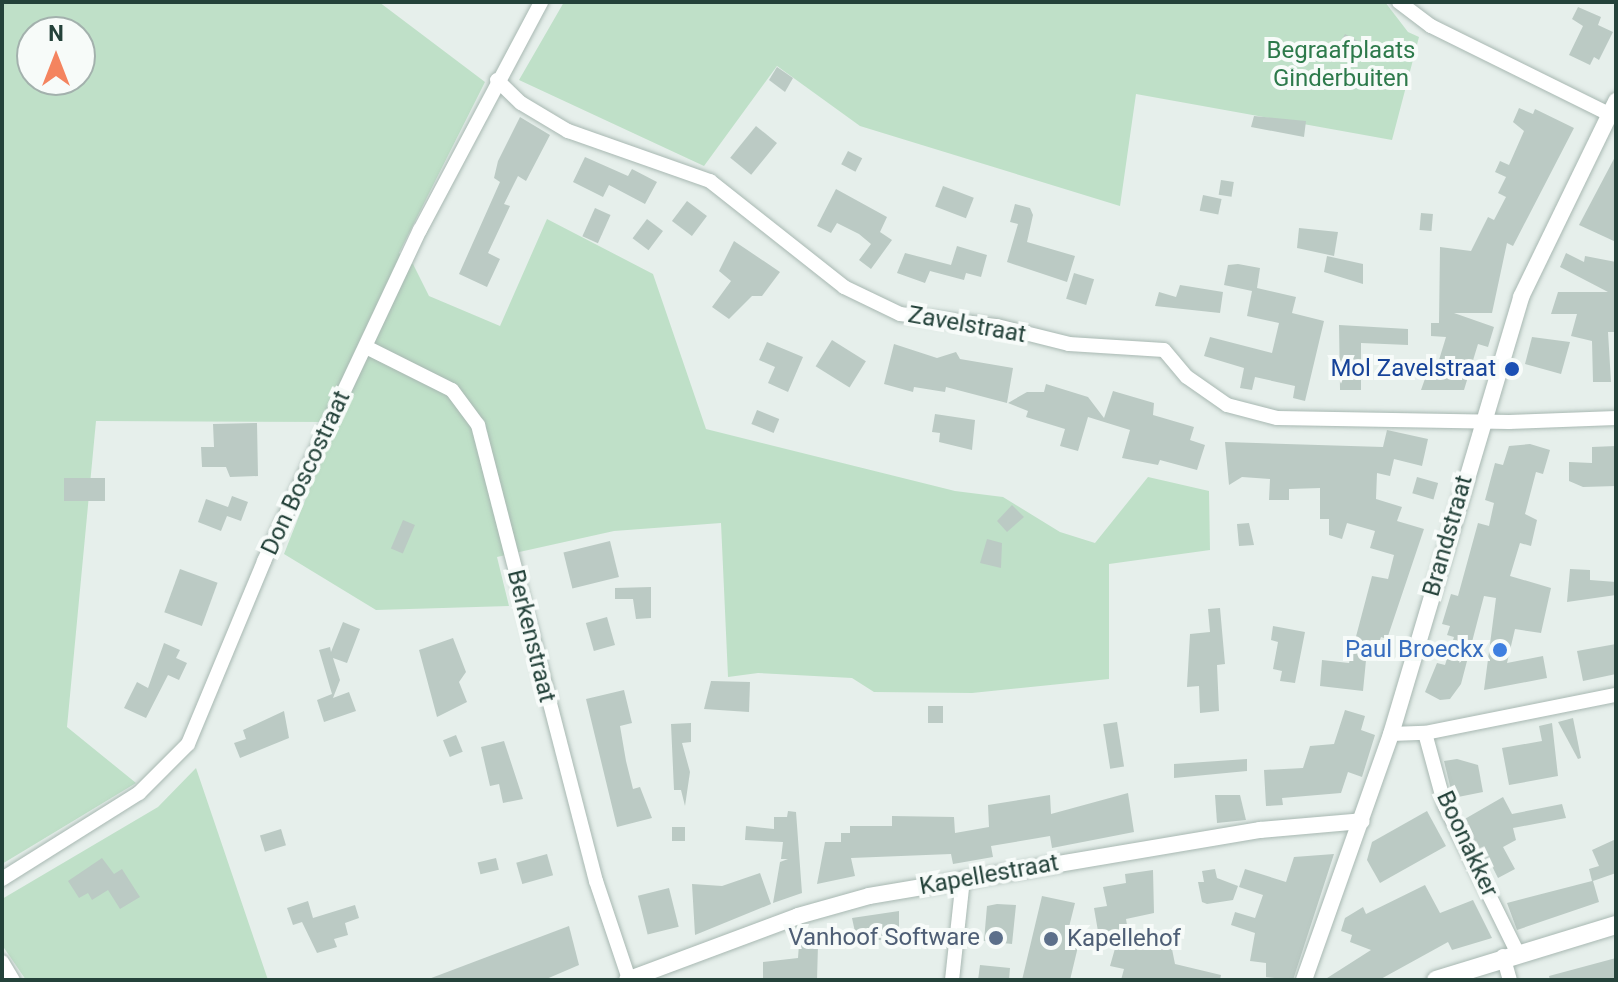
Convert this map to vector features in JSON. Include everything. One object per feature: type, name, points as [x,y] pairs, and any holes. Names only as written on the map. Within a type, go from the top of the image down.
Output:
[{"type":"main road","points":[[1436,980],[1510,954],[1616,925]]},
{"type":"street","name":"Don Boscostraat","points":[[2,879],[139,793],[188,744],[264,561],[497,80],[541,2]]},
{"type":"street","points":[[1399,2],[1431,26],[1613,107]]},
{"type":"street","name":"Zavelstraat","points":[[497,80],[521,103],[568,131],[710,181],[844,287],[882,308],[1069,344],[1164,350],[1187,377],[1227,405],[1254,414],[1482,421],[1616,418]]},
{"type":"street","name":"Brandstraat","points":[[1304,980],[1391,734],[1482,421],[1530,273],[1613,107]]},
{"type":"street","name":"Berkenstraat","points":[[366,347],[452,390],[478,425],[592,867],[628,980]]},
{"type":"street","points":[[1391,734],[1425,733],[1615,699]]},
{"type":"street","name":"Boonakker","points":[[1425,733],[1445,806],[1510,954],[1510,980]]},
{"type":"street","name":"Kapellestraat","points":[[628,980],[833,905],[963,879],[1260,830],[1362,821]]},
{"type":"street","points":[[952,980],[963,879]]},
{"type":"street","points":[[2,962],[13,980]]},
{"type":"green space","points":[[2,2],[379,2],[485,82],[399,253],[413,264],[429,296],[500,326],[547,219],[653,274],[706,429],[955,491],[1003,497],[1060,532],[1095,543],[1148,477],[1209,491],[1210,550],[1109,564],[1109,679],[972,693],[874,692],[852,678],[758,673],[728,677],[721,523],[614,531],[497,557],[509,606],[376,610],[284,554],[336,422],[96,421],[67,727],[136,783],[2,864]]},
{"type":"green space","name":"Begraafplaats Ginderbuiten","points":[[564,2],[1385,2],[1408,32],[1419,37],[1392,140],[1136,94],[1120,206],[860,126],[777,66],[704,166],[519,80]]},
{"type":"green space","points":[[196,768],[268,980],[26,980],[2,945],[2,899],[158,807]]},
{"type":"building","points":[[1578,7],[1601,17],[1598,25],[1613,32],[1599,60],[1594,57],[1590,65],[1569,55],[1583,26],[1572,19]]},
{"type":"building","points":[[1345,34],[1361,43],[1354,54],[1339,45]]},
{"type":"building","points":[[777,67],[793,78],[785,92],[769,80]]},
{"type":"building","points":[[1519,108],[1533,114],[1535,109],[1574,128],[1513,246],[1507,243],[1492,313],[1454,313],[1494,327],[1488,347],[1478,344],[1464,390],[1421,390],[1427,373],[1435,373],[1446,337],[1431,336],[1431,323],[1439,323],[1440,247],[1471,251],[1488,217],[1494,220],[1506,197],[1498,193],[1506,177],[1495,172],[1500,161],[1509,165],[1524,131],[1513,122]]},
{"type":"building","points":[[1254,116],[1306,121],[1304,137],[1251,127]]},
{"type":"building","points":[[520,117],[550,135],[526,181],[518,176],[504,204],[510,206],[488,253],[500,259],[487,287],[459,274],[500,182],[494,178],[498,161]]},
{"type":"building","points":[[756,126],[777,143],[751,175],[730,158]]},
{"type":"building","points":[[848,151],[862,158],[855,172],[841,164]]},
{"type":"building","points":[[1616,155],[1616,242],[1579,225]]},
{"type":"building","points":[[585,157],[628,176],[632,169],[657,182],[645,204],[609,185],[603,197],[573,182]]},
{"type":"building","points":[[1221,180],[1234,182],[1231,197],[1219,195]]},
{"type":"building","points":[[943,186],[974,198],[966,218],[935,207]]},
{"type":"building","points":[[836,189],[887,217],[880,232],[892,240],[871,269],[859,260],[871,244],[859,234],[837,223],[831,233],[817,226]]},
{"type":"building","points":[[1203,195],[1222,199],[1218,215],[1200,211]]},
{"type":"building","points":[[687,201],[707,216],[692,236],[672,221]]},
{"type":"building","points":[[1015,204],[1030,208],[1033,215],[1027,242],[1075,256],[1067,282],[1007,262],[1018,224],[1010,222]]},
{"type":"building","points":[[595,208],[611,215],[598,243],[582,236]]},
{"type":"building","points":[[1421,213],[1433,214],[1431,231],[1420,230]]},
{"type":"building","points":[[647,219],[663,231],[649,250],[633,238]]},
{"type":"building","points":[[1299,228],[1338,232],[1334,256],[1297,248]]},
{"type":"building","points":[[734,241],[780,272],[762,296],[752,296],[729,319],[712,307],[731,281],[719,271]]},
{"type":"building","points":[[957,246],[987,255],[981,277],[966,273],[964,280],[930,271],[925,283],[897,273],[905,253],[951,265]]},
{"type":"building","points":[[1566,253],[1584,262],[1585,256],[1616,262],[1616,332],[1608,332],[1611,382],[1593,382],[1592,341],[1571,336],[1577,314],[1551,314],[1558,292],[1608,292],[1560,267]]},
{"type":"building","points":[[1327,256],[1363,264],[1363,284],[1324,272]]},
{"type":"building","points":[[1228,265],[1260,268],[1257,288],[1296,297],[1292,313],[1324,321],[1305,401],[1293,398],[1295,386],[1255,377],[1252,390],[1240,388],[1244,368],[1204,356],[1210,337],[1272,353],[1279,323],[1247,316],[1252,291],[1224,285]]},
{"type":"building","points":[[1074,273],[1094,279],[1086,305],[1066,299]]},
{"type":"building","points":[[1180,285],[1223,292],[1220,313],[1155,306],[1159,292],[1176,297]]},
{"type":"building","points":[[1339,325],[1408,329],[1408,345],[1361,343],[1361,390],[1340,390]]},
{"type":"building","points":[[1532,337],[1570,342],[1561,374],[1525,364]]},
{"type":"building","points":[[832,340],[866,361],[849,387],[816,366]]},
{"type":"building","points":[[767,342],[803,357],[788,392],[768,383],[775,367],[759,360]]},
{"type":"building","points":[[894,344],[937,358],[956,352],[960,359],[1013,368],[1007,403],[946,387],[945,392],[914,387],[913,392],[884,384]]},
{"type":"building","points":[[1046,384],[1088,397],[1104,418],[1113,391],[1154,403],[1153,415],[1194,427],[1190,440],[1205,445],[1197,470],[1160,460],[1158,465],[1122,458],[1130,430],[1088,417],[1078,451],[1060,446],[1065,429],[1026,417],[1028,411],[1008,403],[1027,392],[1044,392]]},
{"type":"building","points":[[757,410],[779,419],[774,433],[751,424]]},
{"type":"building","points":[[935,414],[975,420],[972,450],[939,442],[940,433],[932,432]]},
{"type":"building","points":[[257,423],[258,476],[230,477],[226,467],[202,467],[201,447],[214,447],[213,424]]},
{"type":"building","points":[[1387,430],[1428,439],[1422,466],[1394,459],[1390,476],[1377,473],[1376,499],[1402,507],[1397,521],[1424,529],[1387,639],[1381,637],[1375,653],[1367,650],[1363,691],[1320,686],[1322,660],[1349,663],[1372,576],[1388,579],[1394,555],[1370,548],[1375,531],[1347,523],[1342,539],[1329,535],[1329,519],[1320,519],[1320,488],[1289,489],[1289,500],[1269,500],[1270,479],[1242,477],[1229,485],[1225,442],[1383,447]]},
{"type":"building","points":[[1530,444],[1550,450],[1543,474],[1536,472],[1525,514],[1537,520],[1531,546],[1520,543],[1510,576],[1551,588],[1541,633],[1515,629],[1507,663],[1543,656],[1547,678],[1484,690],[1496,598],[1484,596],[1461,684],[1450,699],[1440,700],[1425,692],[1437,663],[1445,665],[1454,637],[1447,635],[1450,626],[1442,624],[1451,594],[1458,596],[1478,523],[1489,526],[1494,503],[1485,500],[1495,463],[1503,465],[1509,446]]},
{"type":"building","points":[[1616,446],[1616,486],[1583,487],[1569,481],[1569,462],[1592,463],[1592,447]]},
{"type":"building","points":[[1417,477],[1438,483],[1433,499],[1412,493]]},
{"type":"building","points":[[64,478],[105,478],[105,501],[64,501]]},
{"type":"building","points":[[232,496],[248,502],[241,521],[227,516],[221,531],[198,522],[206,499],[228,507]]},
{"type":"building","points":[[1012,505],[1024,517],[1007,532],[997,521]]},
{"type":"building","points":[[403,520],[415,525],[403,554],[391,549]]},
{"type":"building","points":[[1249,523],[1254,545],[1239,546],[1237,524]]},
{"type":"building","points":[[987,539],[1002,543],[1001,568],[980,563]]},
{"type":"building","points":[[610,541],[619,577],[572,589],[563,553]]},
{"type":"building","points":[[180,569],[218,583],[202,626],[164,612]]},
{"type":"building","points":[[1570,569],[1590,570],[1590,580],[1616,582],[1616,595],[1567,602]]},
{"type":"building","points":[[651,587],[651,618],[636,619],[633,599],[615,599],[615,588]]},
{"type":"building","points":[[1220,608],[1225,664],[1217,665],[1219,711],[1200,713],[1199,686],[1187,687],[1190,634],[1210,632],[1208,609]]},
{"type":"building","points":[[607,617],[615,645],[594,651],[586,623]]},
{"type":"building","points":[[343,622],[360,629],[347,663],[333,658],[340,680],[333,698],[349,692],[356,711],[324,722],[317,700],[332,694],[319,650],[330,647],[331,652]]},
{"type":"building","points":[[1273,626],[1305,632],[1295,683],[1280,681],[1282,671],[1273,669],[1278,642],[1271,640]]},
{"type":"building","points":[[453,638],[466,672],[459,682],[467,702],[437,717],[419,650]]},
{"type":"building","points":[[164,643],[180,650],[176,658],[187,663],[179,680],[168,675],[146,718],[124,708],[137,682],[148,688]]},
{"type":"building","points":[[1616,644],[1616,674],[1583,681],[1577,651]]},
{"type":"building","points":[[711,681],[750,682],[749,712],[704,709]]},
{"type":"building","points":[[624,690],[632,723],[620,726],[626,761],[633,789],[640,787],[652,818],[617,827],[586,699]]},
{"type":"building","points":[[928,706],[943,706],[943,723],[928,723]]},
{"type":"building","points":[[1345,710],[1365,716],[1361,730],[1375,735],[1362,777],[1348,772],[1341,793],[1282,798],[1283,805],[1266,806],[1264,770],[1303,768],[1310,746],[1334,744]]},
{"type":"building","points":[[284,711],[289,738],[240,758],[234,743],[246,739],[243,730]]},
{"type":"building","points":[[1573,718],[1581,758],[1578,759],[1558,722]]},
{"type":"building","points":[[1117,722],[1124,766],[1110,769],[1103,724]]},
{"type":"building","points":[[691,723],[691,742],[682,743],[690,772],[685,806],[681,790],[674,790],[671,724]]},
{"type":"building","points":[[1552,723],[1558,776],[1509,785],[1502,748],[1542,741],[1539,726]]},
{"type":"building","points":[[456,735],[463,752],[450,757],[443,740]]},
{"type":"building","points":[[504,741],[523,799],[503,803],[499,784],[490,786],[481,747]]},
{"type":"building","points":[[1247,759],[1247,771],[1174,778],[1174,764]]},
{"type":"building","points":[[1457,759],[1478,765],[1483,792],[1453,798],[1444,761]]},
{"type":"building","points":[[1128,793],[1134,832],[1052,848],[1050,836],[991,846],[993,857],[953,864],[951,854],[851,858],[855,876],[817,884],[825,842],[841,842],[841,833],[850,833],[850,826],[892,826],[892,816],[954,817],[955,833],[989,827],[988,805],[1050,795],[1051,814]]},
{"type":"building","points":[[1215,795],[1240,795],[1246,820],[1217,823]]},
{"type":"building","points":[[1503,797],[1512,814],[1562,804],[1566,818],[1513,828],[1516,840],[1503,847],[1515,869],[1498,878],[1491,864],[1486,867],[1463,820]]},
{"type":"building","points":[[788,811],[796,812],[802,893],[773,903],[780,862],[788,859],[781,859],[783,842],[745,840],[746,826],[774,829],[774,817],[787,817]]},
{"type":"building","points":[[1427,811],[1446,846],[1380,883],[1367,860],[1372,842]]},
{"type":"building","points":[[672,827],[685,827],[685,841],[672,841]]},
{"type":"building","points":[[281,829],[286,845],[265,852],[260,835]]},
{"type":"building","points":[[1616,839],[1616,873],[1593,881],[1599,902],[1517,930],[1507,903],[1592,881],[1589,869],[1599,866],[1592,850]]},
{"type":"building","points":[[547,854],[553,875],[522,884],[516,863]]},
{"type":"building","points":[[1334,854],[1293,980],[1266,977],[1266,963],[1250,961],[1255,933],[1231,925],[1235,912],[1255,918],[1263,895],[1239,887],[1245,869],[1286,882],[1294,857]]},
{"type":"building","points":[[102,858],[114,874],[122,869],[140,897],[120,909],[108,890],[92,900],[88,893],[79,898],[68,881]]},
{"type":"building","points":[[496,858],[499,870],[480,874],[478,863]]},
{"type":"building","points":[[1215,869],[1217,878],[1238,886],[1233,900],[1207,904],[1202,902],[1198,882],[1204,882],[1202,871]]},
{"type":"building","points":[[1153,870],[1154,913],[1126,919],[1130,942],[1170,939],[1175,964],[1221,975],[1220,980],[1121,980],[1124,969],[1110,966],[1116,945],[1100,943],[1094,908],[1107,906],[1103,887],[1126,883],[1125,874]]},
{"type":"building","points":[[760,873],[771,904],[695,935],[692,884],[722,886]]},
{"type":"building","points":[[1425,885],[1440,913],[1473,900],[1492,938],[1452,950],[1448,942],[1379,980],[1324,980],[1371,950],[1350,942],[1352,935],[1341,931],[1345,918],[1363,907],[1366,914]]},
{"type":"building","points":[[669,888],[679,927],[648,935],[638,896]]},
{"type":"building","name":"Kapellehof","points":[[1042,896],[1075,903],[1068,931],[1081,934],[1070,980],[1022,980]]},
{"type":"building","points":[[308,901],[313,918],[355,905],[359,918],[345,923],[348,935],[334,939],[337,947],[317,953],[302,922],[293,925],[287,908]]},
{"type":"building","points":[[1016,905],[1012,944],[984,941],[987,906]]},
{"type":"building","points":[[899,911],[899,939],[857,941],[852,918]]},
{"type":"building","points":[[569,926],[579,965],[544,980],[426,980]]},
{"type":"building","points":[[799,944],[818,945],[817,980],[763,980],[763,962],[798,958]]},
{"type":"building","points":[[1616,958],[1616,980],[1550,980],[1549,976]]},
{"type":"building","points":[[980,965],[1010,968],[1009,980],[978,980]]},
{"type":"place","name":"Mol Zavelstraat","points":[[1512,369]]},
{"type":"place","name":"Paul Broeckx","points":[[1500,650]]},
{"type":"place","name":"Vanhoof Software","points":[[996,938]]},
{"type":"place","name":"Kapellehof","points":[[1051,939]]}]
